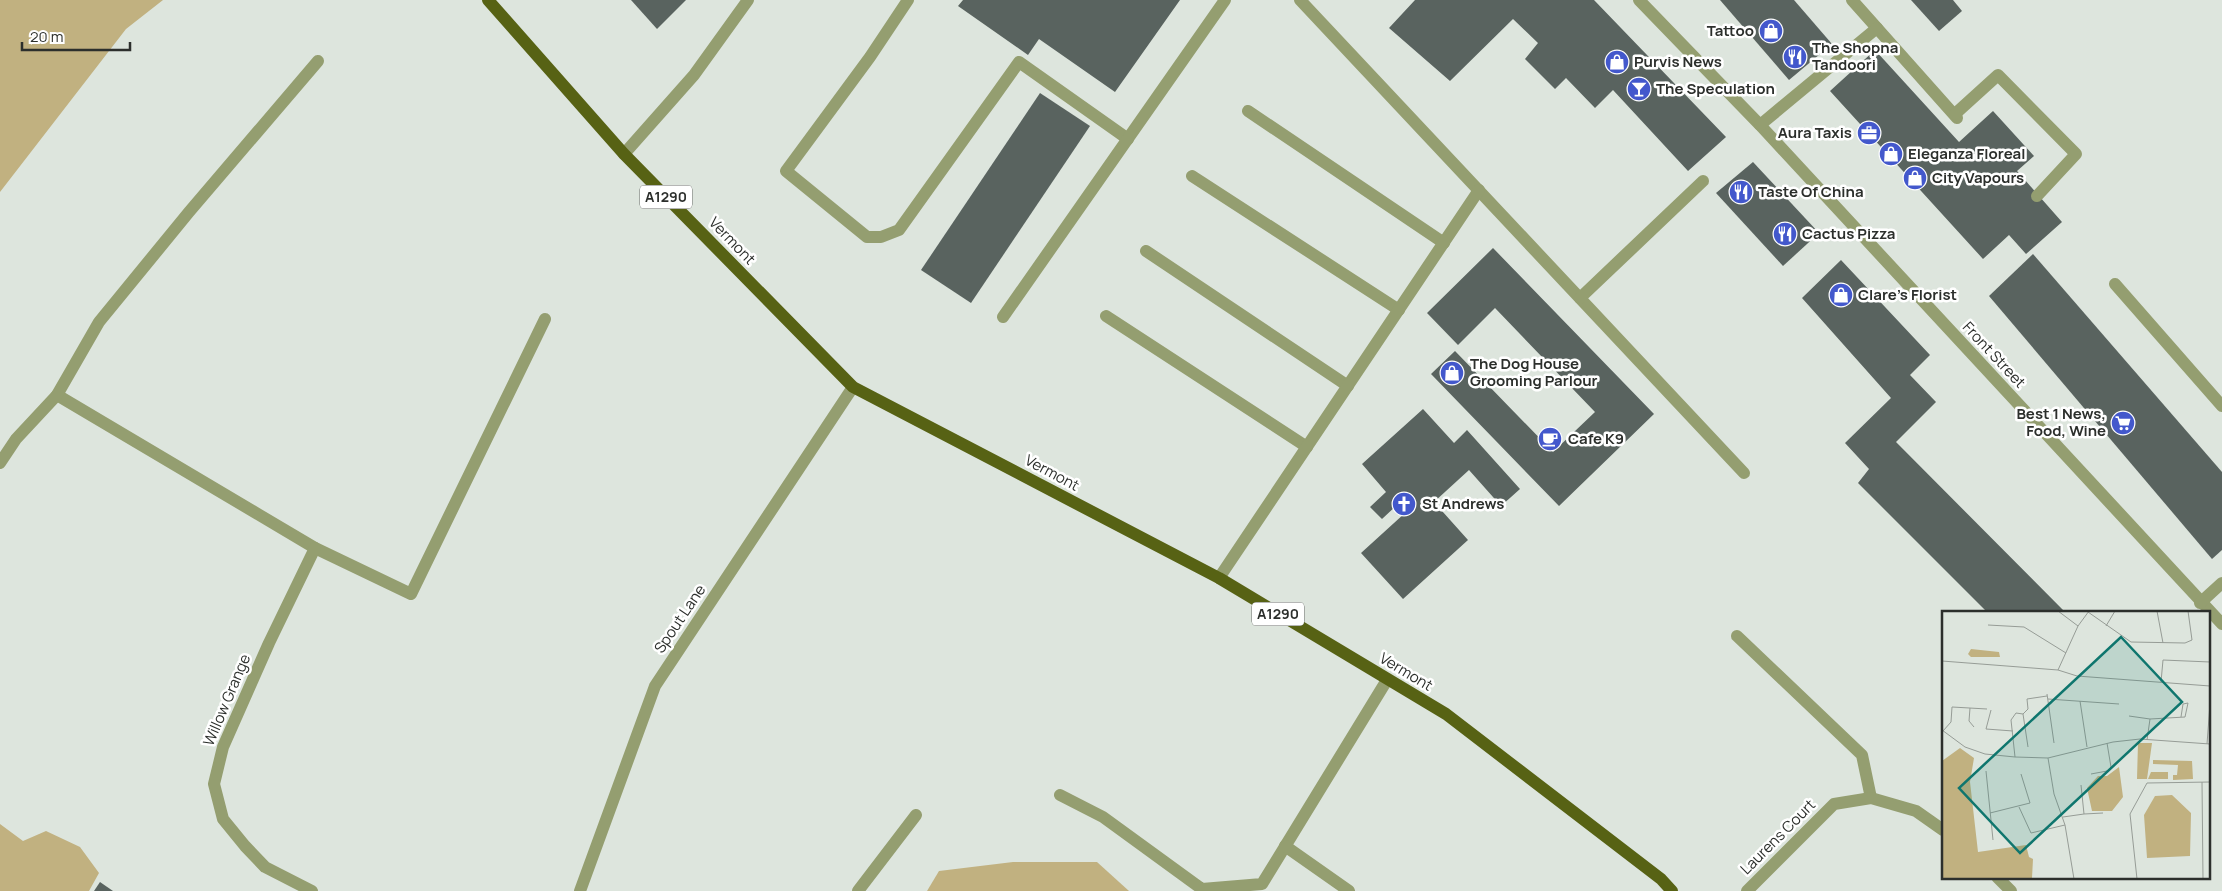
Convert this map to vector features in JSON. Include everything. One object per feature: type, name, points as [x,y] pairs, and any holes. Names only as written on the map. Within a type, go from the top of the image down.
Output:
[{"type":"main road","name":"Vermont","points":[[488,0],[624,154],[853,387],[1219,578],[1446,714],[1661,879],[1672,891]]},
{"type":"street","points":[[624,154],[694,75],[748,0]]},
{"type":"street","points":[[908,0],[870,57],[786,171],[867,237],[881,237],[900,230],[1019,62],[1128,139]]},
{"type":"street","points":[[1003,317],[1225,0]]},
{"type":"street","points":[[1300,0],[1744,473]]},
{"type":"street","name":"Front Street","points":[[1640,0],[1760,125],[2209,611]]},
{"type":"street","points":[[1852,0],[1956,116],[1998,74],[2076,154],[2037,196]]},
{"type":"street","points":[[1760,125],[1877,28]]},
{"type":"street","points":[[0,463],[16,438],[57,395],[99,322],[189,212],[318,61]]},
{"type":"street","points":[[1248,111],[1444,243]]},
{"type":"street","points":[[1192,176],[1399,310]]},
{"type":"street","points":[[1580,298],[1703,181]]},
{"type":"street","points":[[1219,578],[1479,190]]},
{"type":"street","points":[[1146,251],[1348,386]]},
{"type":"street","points":[[2115,284],[2222,406]]},
{"type":"street","points":[[1106,316],[1307,447]]},
{"type":"street","points":[[57,395],[315,548],[411,594],[545,319]]},
{"type":"street","name":"Spout Lane","points":[[580,891],[655,686],[853,387]]},
{"type":"street","name":"Willow Grange","points":[[312,891],[264,867],[223,818],[214,784],[223,747],[269,643],[315,548]]},
{"type":"street","points":[[2200,602],[2222,584]]},
{"type":"street","name":"Front Street","points":[[2210,612],[2222,624]]},
{"type":"street","points":[[1737,636],[1862,755],[1871,798]]},
{"type":"street","points":[[1060,794],[1103,817],[1202,889],[1262,884],[1387,680]]},
{"type":"street","name":"Laurens Court","points":[[1747,891],[1834,804],[1871,798],[1916,811],[1942,829]]},
{"type":"street","points":[[858,891],[916,815]]},
{"type":"street","points":[[1285,846],[1350,891]]},
{"type":"street","points":[[1998,878],[2011,891]]},
{"type":"shaded area","points":[[0,0],[163,0],[126,29],[0,192]]},
{"type":"shaded area","points":[[0,824],[23,841],[46,831],[80,847],[99,873],[89,891],[0,891]]},
{"type":"shaded area","points":[[1013,862],[1097,862],[1129,891],[927,891],[939,871]]},
{"type":"building","points":[[631,0],[686,0],[657,29]]},
{"type":"building","points":[[963,0],[1180,0],[1115,92],[1039,39],[1028,55],[958,6]]},
{"type":"building","points":[[1415,0],[1594,0],[1726,137],[1688,171],[1613,90],[1595,108],[1566,78],[1555,89],[1525,59],[1538,43],[1513,19],[1450,81],[1389,28]]},
{"type":"building","points":[[1720,0],[1794,0],[1832,44],[1789,80]]},
{"type":"building","points":[[1911,0],[1953,0],[1962,11],[1939,31]]},
{"type":"building","points":[[1875,50],[1959,142],[1993,111],[2034,156],[2017,171],[2062,222],[2026,254],[2009,235],[1983,259],[1830,91]]},
{"type":"building","points":[[1040,93],[1090,126],[971,303],[921,270]]},
{"type":"building","points":[[1753,162],[1819,233],[1783,266],[1716,193]]},
{"type":"building","points":[[1493,248],[1654,414],[1559,506],[1431,374],[1455,351],[1553,452],[1595,412],[1495,308],[1458,345],[1427,313]]},
{"type":"building","points":[[2033,254],[2222,472],[2222,550],[2212,559],[1989,296]]},
{"type":"building","points":[[1841,260],[1930,355],[1910,375],[1936,402],[1896,442],[2064,611],[1986,611],[1858,483],[1869,469],[1845,443],[1891,398],[1802,298]]},
{"type":"building","name":"St Andrews","points":[[1423,409],[1454,443],[1467,430],[1520,489],[1501,506],[1469,470],[1434,502],[1468,540],[1403,599],[1361,553],[1405,513],[1397,505],[1382,519],[1370,507],[1386,492],[1362,464]]},
{"type":"building","points":[[100,882],[113,891],[94,891]]},
{"type":"place","name":"Tattoo","points":[[1771,31]]},
{"type":"place","name":"The Shopna Tandoori","points":[[1795,57]]},
{"type":"place","name":"Purvis News","points":[[1617,62]]},
{"type":"place","name":"The Speculation","points":[[1639,89]]},
{"type":"place","name":"Aura Taxis","points":[[1869,133]]},
{"type":"place","name":"Eleganza Floreal","points":[[1891,154]]},
{"type":"place","name":"City Vapours","points":[[1915,178]]},
{"type":"place","name":"Taste Of China","points":[[1741,192]]},
{"type":"place","name":"Cactus Pizza","points":[[1785,234]]},
{"type":"place","name":"Clare's Florist","points":[[1841,295]]},
{"type":"place","name":"The Dog House Grooming Parlour","points":[[1452,373]]},
{"type":"place","name":"Best 1 News, Food, Wine","points":[[2123,423]]},
{"type":"place","name":"Cafe K9","points":[[1550,439]]},
{"type":"place","name":"St Andrews","points":[[1404,504]]}]
